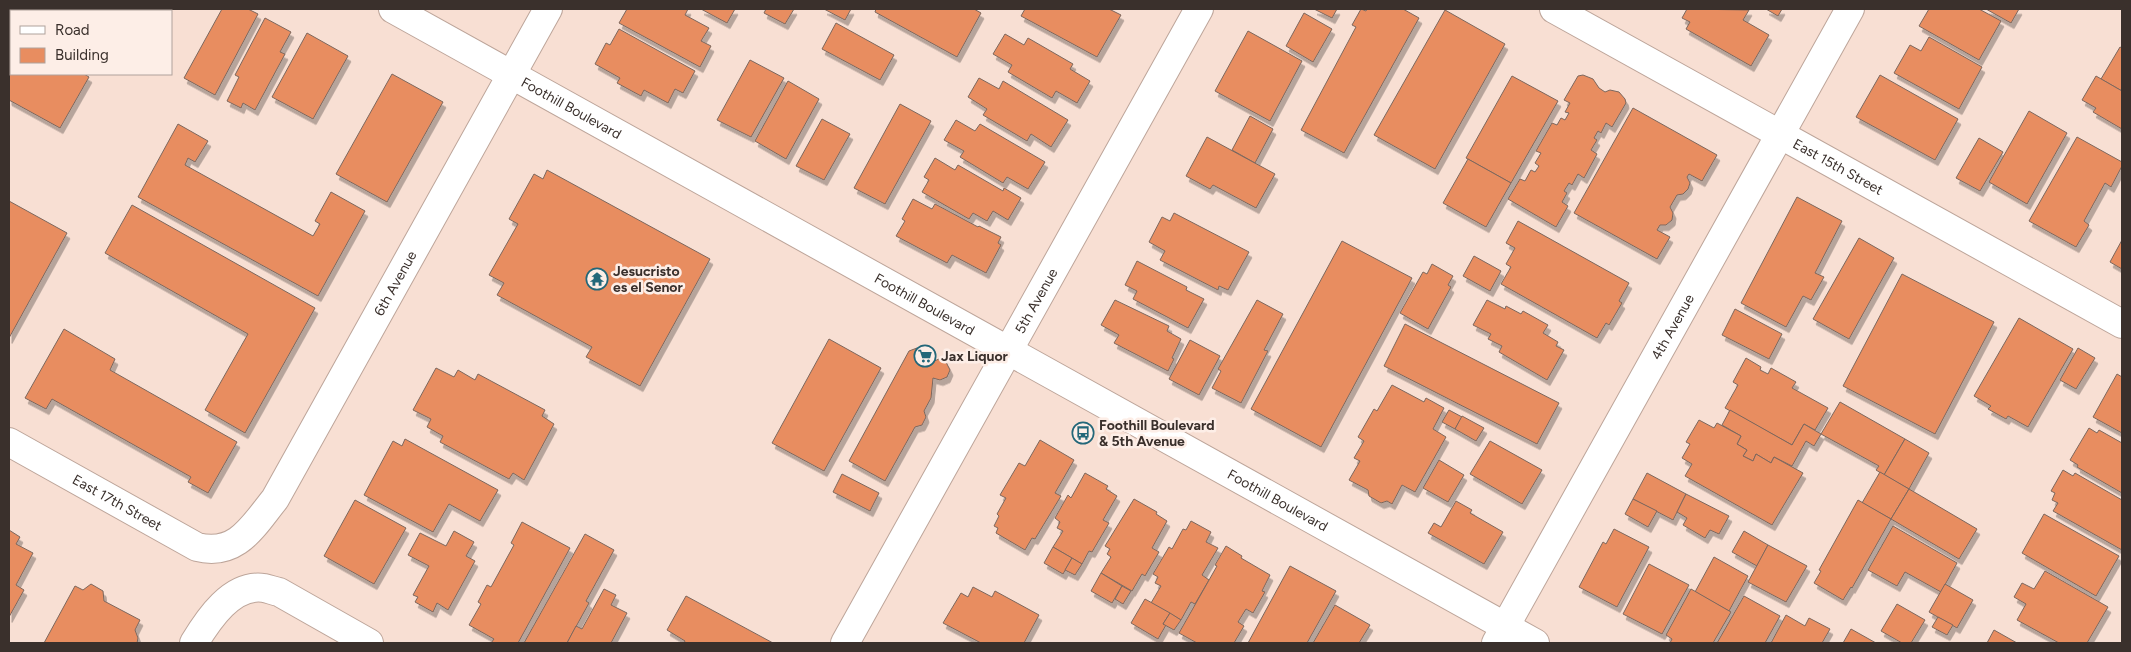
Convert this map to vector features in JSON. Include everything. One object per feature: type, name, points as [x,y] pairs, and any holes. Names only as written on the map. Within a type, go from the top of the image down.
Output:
[{"type":"street","name":"Foothill Boulevard","points":[[393,9],[1008,352],[1500,635],[1535,643]]},
{"type":"street","name":"6th Avenue","points":[[229,547],[244,537],[276,499],[548,9]]},
{"type":"street","name":"5th Avenue","points":[[845,643],[1199,9]]},
{"type":"street","name":"East 15th Street","points":[[1554,9],[2122,324]]},
{"type":"street","name":"4th Avenue","points":[[1500,635],[1850,9]]},
{"type":"street","name":"East 17th Street","points":[[9,442],[197,547],[211,550],[229,547]]},
{"type":"street","points":[[194,643],[220,607],[231,597],[244,590],[262,588],[279,592],[369,643]]},
{"type":"building","points":[[95,9],[129,9],[128,10]]},
{"type":"building","points":[[222,9],[248,9],[258,14],[215,95],[184,78]]},
{"type":"building","points":[[627,9],[688,9],[685,15],[709,28],[701,41],[711,46],[700,67],[619,23]]},
{"type":"building","points":[[701,9],[735,9],[727,23]]},
{"type":"building","points":[[766,9],[794,9],[785,24],[764,13]]},
{"type":"building","points":[[824,9],[851,9],[845,20]]},
{"type":"building","points":[[876,9],[974,9],[981,13],[957,57],[875,12]]},
{"type":"building","points":[[1025,9],[1109,9],[1121,15],[1097,57],[1021,16]]},
{"type":"building","points":[[1314,9],[1337,9],[1332,18]]},
{"type":"building","points":[[1361,9],[1366,11],[1367,9],[1403,9],[1419,18],[1344,153],[1301,130],[1356,27],[1352,25]]},
{"type":"building","points":[[1687,9],[1749,10],[1743,20],[1769,35],[1751,66],[1686,29],[1690,22],[1682,18]]},
{"type":"building","points":[[1766,9],[1782,9],[1778,16]]},
{"type":"building","points":[[1929,9],[1979,9],[2001,21],[1979,60],[1919,26]]},
{"type":"building","points":[[1986,9],[2019,9],[2011,23]]},
{"type":"building","points":[[1445,10],[1505,44],[1435,169],[1374,135]]},
{"type":"building","points":[[1304,13],[1332,29],[1313,62],[1286,46]]},
{"type":"building","points":[[265,18],[291,32],[280,52],[285,54],[255,110],[243,103],[241,108],[227,101],[239,77],[235,75]]},
{"type":"building","points":[[836,23],[894,55],[880,80],[822,49]]},
{"type":"building","points":[[619,29],[695,71],[683,93],[675,89],[668,103],[644,90],[641,96],[617,83],[620,78],[595,64],[606,43],[610,45]]},
{"type":"building","points":[[1248,31],[1302,61],[1270,121],[1215,91]]},
{"type":"building","points":[[9,32],[10,75],[86,75],[89,77],[60,128],[9,100]]},
{"type":"building","points":[[307,33],[348,56],[313,119],[272,97]]},
{"type":"building","points":[[1005,34],[1024,45],[1028,38],[1073,64],[1070,69],[1090,81],[1077,103],[1056,91],[1052,98],[1008,72],[1012,65],[993,54]]},
{"type":"building","points":[[1929,37],[1982,67],[1959,109],[1894,73],[1910,45],[1921,51]]},
{"type":"building","points":[[2120,47],[2122,48],[2122,91],[2101,79]]},
{"type":"building","points":[[750,60],[784,78],[751,137],[717,120]]},
{"type":"building","points":[[392,74],[443,102],[387,202],[336,174]]},
{"type":"building","points":[[1583,75],[1593,79],[1599,88],[1605,92],[1610,90],[1619,92],[1626,103],[1612,127],[1606,123],[1601,133],[1598,131],[1594,138],[1597,140],[1591,150],[1597,154],[1584,178],[1578,174],[1572,185],[1569,183],[1564,191],[1567,193],[1562,202],[1568,206],[1556,227],[1508,199],[1520,179],[1525,181],[1531,170],[1535,172],[1539,166],[1535,163],[1541,153],[1536,151],[1552,123],[1557,125],[1561,118],[1565,120],[1569,113],[1565,112],[1570,103],[1564,100],[1578,76]]},
{"type":"building","points":[[1880,75],[1958,119],[1935,160],[1856,117]]},
{"type":"building","points":[[1512,76],[1558,101],[1511,183],[1466,158]]},
{"type":"building","points":[[2096,76],[2122,91],[2122,129],[2093,112],[2096,108],[2082,100]]},
{"type":"building","points":[[979,78],[999,89],[1003,81],[1068,120],[1051,147],[1031,134],[1027,141],[983,115],[987,109],[968,97]]},
{"type":"building","points":[[788,81],[819,99],[786,159],[755,141]]},
{"type":"building","points":[[900,104],[931,121],[885,204],[854,188]]},
{"type":"building","points":[[1633,108],[1717,155],[1702,181],[1689,174],[1687,177],[1690,183],[1688,189],[1683,194],[1677,195],[1670,207],[1673,213],[1672,220],[1666,225],[1660,225],[1657,230],[1670,237],[1657,259],[1574,213]]},
{"type":"building","points":[[2029,111],[2067,133],[2027,204],[1989,182]]},
{"type":"building","points":[[1250,116],[1273,129],[1255,163],[1232,150]]},
{"type":"building","points":[[822,119],[850,134],[824,180],[796,166]]},
{"type":"building","points":[[956,120],[975,131],[980,124],[1045,162],[1028,189],[1007,177],[1003,183],[960,157],[964,151],[944,140]]},
{"type":"building","points":[[178,124],[208,141],[195,162],[188,158],[185,165],[313,236],[320,224],[315,221],[331,192],[365,211],[318,296],[138,197]]},
{"type":"building","points":[[1207,137],[1275,174],[1256,208],[1213,185],[1210,189],[1186,176]]},
{"type":"building","points":[[2077,137],[2122,162],[2122,166],[2111,187],[2105,183],[2084,221],[2089,225],[2076,247],[2029,221]]},
{"type":"building","points":[[1979,138],[2003,152],[1980,191],[1956,178]]},
{"type":"building","points":[[935,158],[955,170],[958,165],[1003,191],[1004,188],[1021,198],[1008,220],[993,211],[987,221],[973,213],[969,219],[922,192],[929,180],[924,177]]},
{"type":"building","points":[[1468,159],[1511,183],[1486,227],[1443,203]]},
{"type":"building","name":"Jesucristo es el Senor","points":[[547,170],[710,259],[640,386],[586,357],[592,347],[497,295],[504,283],[489,275],[518,224],[509,219],[534,174],[543,179]]},
{"type":"building","points":[[1797,197],[1842,221],[1815,273],[1824,277],[1811,300],[1803,296],[1786,327],[1741,303]]},
{"type":"building","points":[[913,199],[932,209],[935,204],[1001,237],[998,243],[1001,245],[986,273],[952,255],[947,263],[896,236],[905,221],[902,219]]},
{"type":"building","points":[[9,201],[67,233],[9,338]]},
{"type":"building","points":[[132,205],[315,308],[245,433],[205,410],[248,334],[105,253]]},
{"type":"building","points":[[1174,213],[1249,252],[1228,290],[1219,286],[1218,290],[1160,260],[1165,251],[1149,242],[1162,217],[1170,221]]},
{"type":"building","points":[[1518,221],[1629,283],[1619,301],[1622,303],[1609,325],[1606,323],[1597,338],[1501,284],[1511,267],[1506,264],[1515,248],[1506,243]]},
{"type":"building","points":[[1859,238],[1894,258],[1849,339],[1813,319]]},
{"type":"building","points":[[2122,240],[2122,269],[2110,262]]},
{"type":"building","points":[[1342,241],[1412,278],[1321,447],[1251,409]]},
{"type":"building","points":[[1474,256],[1501,271],[1490,291],[1463,276]]},
{"type":"building","points":[[1137,261],[1187,287],[1186,290],[1204,299],[1188,328],[1133,299],[1137,291],[1125,285]]},
{"type":"building","points":[[1432,264],[1453,276],[1448,285],[1451,287],[1428,329],[1400,313],[1423,272],[1427,274]]},
{"type":"building","points":[[1902,274],[1994,322],[1935,434],[1843,386]]},
{"type":"building","points":[[1115,300],[1169,326],[1167,331],[1181,339],[1168,371],[1114,343],[1119,335],[1101,325]]},
{"type":"building","points":[[1257,300],[1283,314],[1264,350],[1268,351],[1241,403],[1212,388],[1221,371],[1218,369]]},
{"type":"building","points":[[1487,300],[1505,309],[1506,306],[1521,314],[1523,311],[1548,325],[1543,333],[1558,342],[1556,346],[1564,350],[1547,380],[1499,352],[1502,346],[1488,339],[1491,334],[1473,325]]},
{"type":"building","points":[[1735,309],[1782,334],[1769,359],[1722,335]]},
{"type":"building","points":[[2019,318],[2073,349],[2028,427],[2008,416],[2006,419],[1988,409],[1991,406],[1974,396]]},
{"type":"building","points":[[1405,324],[1559,403],[1537,444],[1384,366]]},
{"type":"building","points":[[64,329],[115,359],[110,370],[237,442],[208,493],[188,482],[191,477],[52,399],[46,409],[25,398]]},
{"type":"building","points":[[829,339],[881,368],[824,471],[772,443]]},
{"type":"building","points":[[1190,340],[1220,356],[1199,395],[1169,379]]},
{"type":"building","points":[[917,348],[925,351],[932,362],[939,359],[946,362],[950,370],[947,377],[940,380],[933,378],[931,398],[924,411],[926,417],[922,425],[915,427],[885,481],[849,461],[909,351]]},
{"type":"building","points":[[2078,348],[2095,358],[2076,389],[2060,380]]},
{"type":"building","points":[[1746,358],[1761,367],[1760,370],[1768,374],[1771,368],[1796,382],[1792,388],[1828,408],[1815,430],[1804,424],[1792,445],[1725,408],[1738,385],[1733,382]]},
{"type":"building","points":[[436,368],[454,377],[458,370],[475,380],[478,374],[545,410],[542,416],[554,424],[524,480],[513,473],[509,479],[440,442],[443,436],[427,427],[431,419],[413,410]]},
{"type":"building","points":[[2117,374],[2122,377],[2122,433],[2093,417]]},
{"type":"building","points":[[1392,385],[1424,402],[1426,398],[1444,408],[1433,429],[1446,437],[1415,492],[1402,485],[1392,504],[1387,501],[1381,503],[1369,496],[1368,490],[1349,480],[1360,461],[1354,458],[1364,441],[1358,437],[1374,409],[1377,411]]},
{"type":"building","points":[[1840,402],[1905,439],[1884,475],[1876,470],[1879,466],[1821,434]]},
{"type":"building","points":[[1449,410],[1462,417],[1455,429],[1442,422]]},
{"type":"building","points":[[1730,410],[1792,445],[1804,424],[1821,434],[1814,446],[1806,441],[1792,466],[1774,457],[1771,463],[1756,454],[1753,461],[1743,456],[1747,450],[1737,444],[1741,436],[1722,425]]},
{"type":"building","points":[[1462,416],[1484,428],[1476,441],[1455,429]]},
{"type":"building","points":[[1699,420],[1714,428],[1717,423],[1741,436],[1737,444],[1747,450],[1743,456],[1753,461],[1756,454],[1771,463],[1774,457],[1803,473],[1772,525],[1685,476],[1692,464],[1682,458],[1690,444],[1686,442]]},
{"type":"building","points":[[2089,428],[2097,433],[2099,430],[2122,443],[2122,493],[2077,467],[2078,465],[2070,460]]},
{"type":"building","points":[[405,439],[498,490],[480,521],[449,504],[433,532],[364,495],[393,441],[402,446]]},
{"type":"building","points":[[1905,439],[1929,453],[1909,489],[1884,475]]},
{"type":"building","points":[[1040,440],[1074,460],[1055,493],[1061,496],[1035,539],[1032,538],[1025,550],[996,533],[998,528],[994,526],[999,516],[997,514],[1006,498],[1000,495],[1019,463],[1025,466]]},
{"type":"building","points":[[1490,441],[1542,470],[1522,504],[1470,474]]},
{"type":"building","points":[[1439,460],[1464,475],[1448,502],[1423,488]]},
{"type":"building","points":[[2063,470],[2073,476],[2075,473],[2122,500],[2122,550],[2053,511],[2058,503],[2052,500],[2055,493],[2051,491]]},
{"type":"building","points":[[1880,472],[1909,489],[1891,519],[1862,503]]},
{"type":"building","points":[[1085,473],[1108,486],[1106,489],[1117,496],[1103,520],[1109,523],[1092,552],[1089,551],[1082,564],[1053,547],[1063,531],[1057,528],[1060,522],[1055,518],[1068,495],[1071,498]]},
{"type":"building","points":[[1647,473],[1686,494],[1673,520],[1633,499]]},
{"type":"building","points":[[842,474],[879,493],[870,511],[833,492]]},
{"type":"building","points":[[1909,489],[1977,529],[1959,559],[1891,519]]},
{"type":"building","points":[[1686,494],[1729,516],[1719,534],[1710,530],[1705,538],[1683,525],[1687,518],[1677,512]]},
{"type":"building","points":[[1134,499],[1157,512],[1156,514],[1167,521],[1152,548],[1159,552],[1145,576],[1142,574],[1132,591],[1101,573],[1111,557],[1107,554],[1110,549],[1105,546]]},
{"type":"building","points":[[1633,499],[1657,511],[1648,527],[1625,514]]},
{"type":"building","points":[[355,500],[406,528],[374,584],[324,556]]},
{"type":"building","points":[[1858,500],[1891,519],[1852,588],[1843,600],[1814,583],[1821,571],[1819,570]]},
{"type":"building","points":[[1456,501],[1472,510],[1470,513],[1503,532],[1484,564],[1428,533],[1434,523],[1441,527]]},
{"type":"building","points":[[2044,514],[2119,556],[2096,596],[2022,553]]},
{"type":"building","points":[[1191,521],[1211,532],[1206,542],[1218,548],[1202,575],[1209,580],[1195,604],[1191,602],[1181,620],[1151,603],[1161,586],[1155,583],[1158,577],[1153,574],[1169,547],[1172,549],[1183,529],[1186,530]]},
{"type":"building","points":[[522,522],[570,548],[518,643],[491,643],[494,639],[469,625],[481,604],[478,602],[487,585],[491,587],[514,545],[511,543]]},
{"type":"building","points":[[1893,526],[1957,563],[1941,592],[1905,572],[1897,586],[1868,570]]},
{"type":"building","points":[[1614,529],[1649,547],[1617,607],[1579,587],[1603,542],[1606,544]]},
{"type":"building","points":[[9,530],[20,537],[16,544],[33,553],[16,585],[24,590],[9,617]]},
{"type":"building","points":[[454,531],[474,542],[466,556],[475,561],[448,610],[437,603],[433,612],[415,602],[418,597],[413,595],[429,566],[408,555],[420,533],[446,546]]},
{"type":"building","points":[[1744,531],[1768,545],[1757,566],[1732,552]]},
{"type":"building","points":[[585,534],[614,550],[586,601],[589,603],[567,643],[524,643]]},
{"type":"building","points":[[1768,545],[1807,566],[1786,602],[1748,582]]},
{"type":"building","points":[[1226,546],[1242,556],[1241,558],[1270,575],[1262,591],[1265,592],[1253,613],[1246,609],[1238,622],[1244,626],[1234,643],[1197,643],[1179,633],[1217,566],[1215,565]]},
{"type":"building","points":[[1053,547],[1072,558],[1063,574],[1044,563]]},
{"type":"building","points":[[1714,557],[1748,576],[1729,611],[1695,592]]},
{"type":"building","points":[[1072,558],[1082,564],[1075,575],[1065,570]]},
{"type":"building","points":[[1649,564],[1689,585],[1662,634],[1623,614]]},
{"type":"building","points":[[1290,566],[1336,591],[1307,643],[1248,643]]},
{"type":"building","points":[[2045,571],[2108,607],[2087,643],[2059,643],[2017,620],[2026,604],[2014,597],[2022,583],[2034,589]]},
{"type":"building","points":[[1101,573],[1122,586],[1112,603],[1091,591]]},
{"type":"building","points":[[91,584],[103,591],[104,601],[140,620],[135,630],[138,638],[137,643],[44,643],[75,586],[83,590]]},
{"type":"building","points":[[1945,584],[1973,600],[1957,628],[1929,612]]},
{"type":"building","points":[[1122,586],[1131,591],[1123,604],[1115,599]]},
{"type":"building","points":[[973,587],[992,597],[995,591],[1039,615],[1024,643],[981,643],[943,623],[961,593],[968,597]]},
{"type":"building","points":[[604,589],[616,595],[611,605],[627,613],[611,643],[567,643],[576,626],[582,629]]},
{"type":"building","points":[[1691,589],[1731,612],[1713,643],[1670,643],[1672,639],[1666,635]]},
{"type":"building","points":[[686,596],[773,643],[684,643],[685,641],[667,630]]},
{"type":"building","points":[[1744,596],[1780,616],[1765,643],[1717,643]]},
{"type":"building","points":[[1145,599],[1170,613],[1163,624],[1166,625],[1158,639],[1131,623]]},
{"type":"building","points":[[1897,604],[1925,620],[1911,643],[1902,643],[1881,631]]},
{"type":"building","points":[[1335,605],[1370,625],[1359,643],[1313,643]]},
{"type":"building","points":[[1170,613],[1181,620],[1174,630],[1163,624]]},
{"type":"building","points":[[1786,615],[1805,626],[1809,618],[1830,629],[1822,643],[1771,643]]},
{"type":"building","points":[[1938,617],[1953,625],[1947,635],[1932,627]]},
{"type":"building","points":[[1851,629],[1876,643],[1843,643]]},
{"type":"building","points":[[1994,630],[2017,643],[1987,643]]},
{"type":"place","name":"Jesucristo es el Senor","points":[[597,279]]},
{"type":"place","name":"Jax Liquor","points":[[925,356]]},
{"type":"place","name":"Foothill Boulevard & 5th Avenue","points":[[1083,433]]}]
